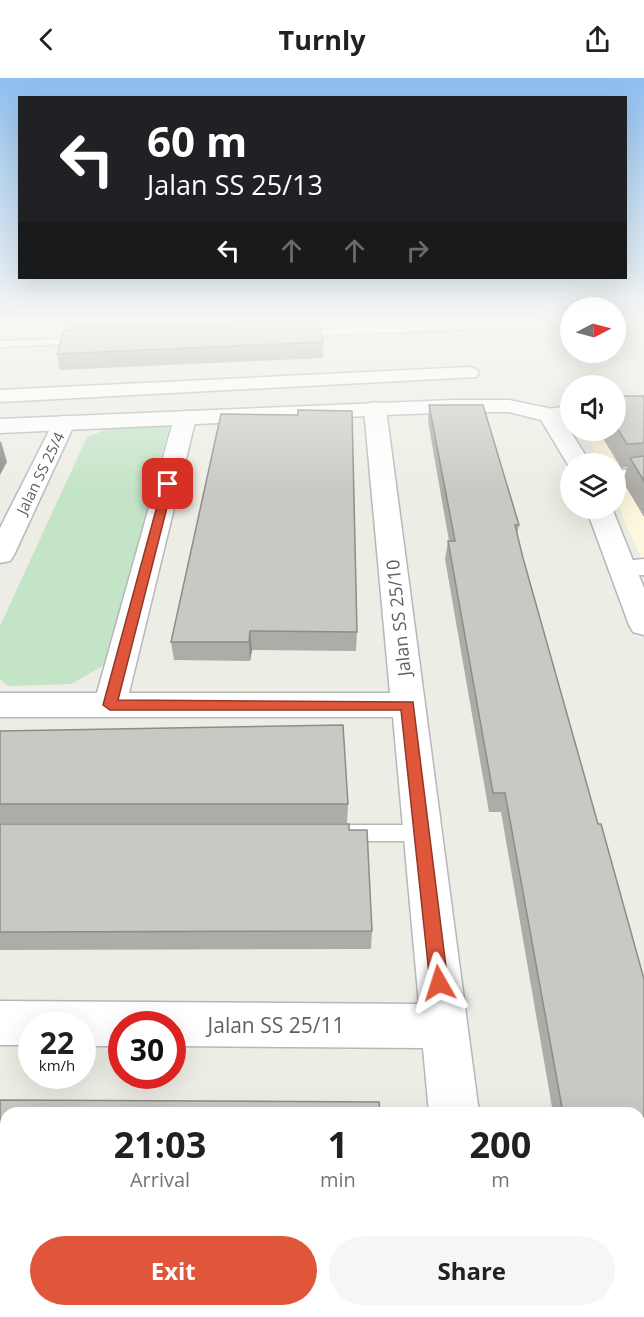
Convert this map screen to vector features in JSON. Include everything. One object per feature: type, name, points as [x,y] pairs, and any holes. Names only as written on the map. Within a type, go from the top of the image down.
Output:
[{"type":"street","points":[[0,396],[371,378]]},
{"type":"street","points":[[0,426],[375,409],[509,406],[560,414]]},
{"type":"street","name":"Jalan SS 25/10","points":[[375,409],[453,1107]]},
{"type":"street","points":[[110,705],[185,418]]},
{"type":"street","name":"Jalan SS 25/4","points":[[0,555],[64,423]]},
{"type":"street","points":[[605,519],[633,567],[644,625]]},
{"type":"street","points":[[0,705],[408,705]]},
{"type":"street","name":"Jalan SS 25/11","points":[[0,1023],[444,1026]]},
{"type":"lane","points":[[626,474],[644,473]]},
{"type":"lane","points":[[328,833],[422,833]]},
{"type":"shaded area","points":[[626,396],[644,396],[644,565],[624,519],[626,519],[626,453],[595,453],[589,441],[626,441]]},
{"type":"green space","points":[[113,427],[169,427],[106,664],[71,684],[8,686],[0,679],[0,626],[87,437]]},
{"type":"building","points":[[626,396],[644,396],[644,443],[627,444],[625,441]]},
{"type":"building","points":[[429,405],[483,405],[519,525],[515,525],[523,558],[644,979],[644,1107],[562,1107],[505,793],[493,793],[448,541],[455,541]]},
{"type":"building","points":[[298,410],[352,411],[357,632],[250,631],[249,642],[171,642],[221,414],[298,415]]},
{"type":"building","points":[[644,456],[644,481],[630,458]]},
{"type":"building","points":[[343,725],[348,804],[0,804],[0,731]]},
{"type":"building","points":[[0,824],[349,824],[349,830],[367,830],[372,931],[0,932]]},
{"type":"building","points":[[0,1100],[379,1102],[379,1107],[0,1107]]},
{"type":"route","points":[[168,484],[110,705],[408,705],[439,983]]}]
